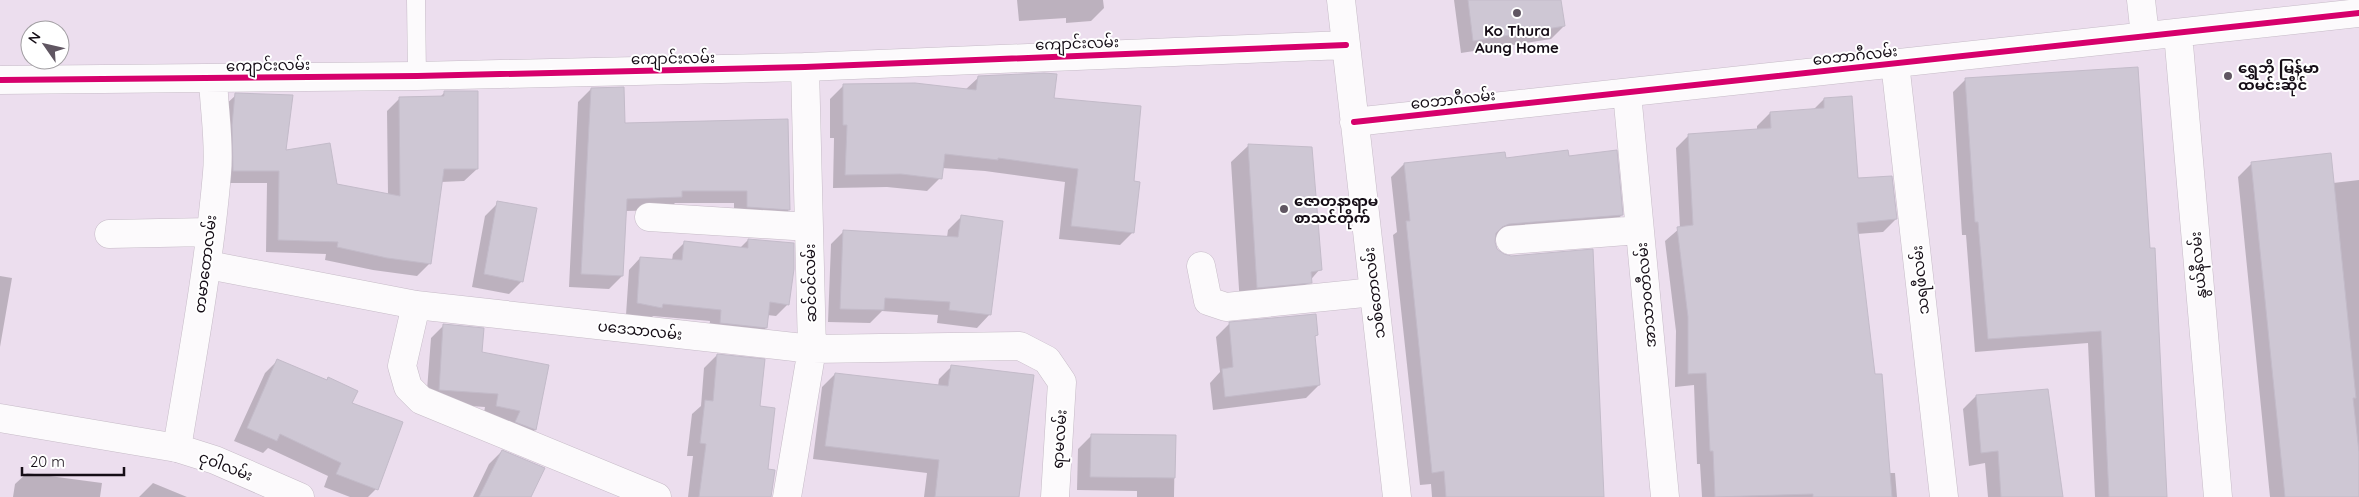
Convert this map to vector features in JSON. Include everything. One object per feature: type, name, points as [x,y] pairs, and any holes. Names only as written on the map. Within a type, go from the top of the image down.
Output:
[{"type":"street","name":"သစ်တောလမ်း","points":[[1341,0],[1397,497]]},
{"type":"street","points":[[2141,0],[2145,36]]},
{"type":"street","name":"ဝေဘာဂီလမ်း","points":[[1354,122],[2359,13]]},
{"type":"street","name":"နွယ်နီလမ်း","points":[[2178,33],[2218,497]]},
{"type":"street","name":"ကျောင်းလမ်း","points":[[0,80],[417,76],[805,67],[1346,45]]},
{"type":"street","name":"သရဖီလမ်း","points":[[1895,63],[1944,497]]},
{"type":"street","name":"ဆင်ဝင်လမ်း","points":[[787,497],[812,349],[805,67]]},
{"type":"street","name":"တမာတောလမ်း","points":[[177,448],[208,265],[209,232],[217,172],[213,78]]},
{"type":"street","name":"အာသာဝတီလမ်း","points":[[1627,93],[1665,497]]},
{"type":"street","points":[[649,217],[809,227]]},
{"type":"street","points":[[1510,240],[1640,230]]},
{"type":"street","points":[[110,234],[209,232]]},
{"type":"street","name":"ပဒေသာလမ်း","points":[[208,265],[416,305],[812,349],[1020,346],[1047,360],[1062,382]]},
{"type":"street","points":[[1201,266],[1208,301],[1226,307],[1374,292]]},
{"type":"street","points":[[416,305],[402,366],[408,387],[420,400],[657,497]]},
{"type":"street","name":"ရာမလမ်း","points":[[1055,497],[1062,382]]},
{"type":"street","name":"ငုဝါလမ်း","points":[[0,418],[177,448],[216,460],[300,497]]},
{"type":"lane","points":[[416,0],[417,76]]},
{"type":"building","name":"Ko Thura Aung Home","points":[[1468,0],[1561,0],[1565,26],[1473,41]]},
{"type":"building","points":[[2138,67],[2150,248],[2155,248],[2167,497],[2109,497],[2101,331],[1988,339],[1978,222],[1975,222],[1965,78]]},
{"type":"building","points":[[1057,74],[1054,98],[1141,106],[1134,181],[1140,182],[1134,233],[1071,226],[1078,169],[998,158],[998,160],[945,154],[942,179],[901,174],[845,175],[847,125],[843,125],[843,84],[915,83],[976,90],[978,76]]},
{"type":"building","points":[[624,87],[625,123],[788,119],[790,210],[747,207],[747,191],[682,191],[682,197],[627,199],[623,276],[581,274],[591,88]]},
{"type":"building","points":[[444,91],[478,91],[478,169],[444,169],[431,264],[387,258],[337,247],[338,242],[278,240],[279,171],[233,171],[232,125],[235,93],[293,95],[286,150],[330,143],[337,184],[400,196],[399,97],[444,96]]},
{"type":"building","points":[[1852,96],[1858,178],[1892,176],[1897,219],[1857,223],[1875,374],[1882,374],[1892,497],[1813,497],[1813,494],[1715,497],[1713,451],[1710,451],[1706,373],[1688,374],[1688,317],[1677,227],[1693,225],[1688,134],[1771,128],[1770,112],[1824,108],[1824,98]]},
{"type":"building","name":"ဇောတနာရာမ စာသင်တိုက်","points":[[1248,144],[1312,147],[1322,270],[1311,272],[1312,283],[1257,288]]},
{"type":"building","points":[[1568,150],[1569,156],[1617,150],[1623,215],[1509,224],[1502,227],[1496,233],[1495,242],[1497,249],[1511,256],[1593,249],[1604,497],[1446,497],[1444,471],[1432,473],[1406,221],[1410,221],[1404,163],[1505,152],[1506,158]]},
{"type":"building","points":[[2331,153],[2356,398],[2353,398],[2359,452],[2359,497],[2285,497],[2251,162]]},
{"type":"building","points":[[497,201],[537,208],[523,282],[484,274]]},
{"type":"building","points":[[961,215],[1003,221],[991,315],[949,310],[950,302],[885,298],[884,310],[840,309],[843,230],[958,237]]},
{"type":"building","points":[[748,239],[794,243],[794,269],[789,305],[770,302],[767,328],[720,323],[721,310],[663,304],[662,308],[637,303],[640,257],[682,260],[684,241],[748,248]]},
{"type":"building","points":[[1316,314],[1318,335],[1315,336],[1320,385],[1225,397],[1222,369],[1233,367],[1229,322]]},
{"type":"building","points":[[443,324],[484,328],[482,352],[549,365],[536,430],[515,422],[520,411],[496,406],[498,394],[439,390]]},
{"type":"building","points":[[717,354],[765,359],[760,406],[775,408],[768,469],[775,470],[771,497],[699,497],[706,444],[700,443],[705,400],[713,401]]},
{"type":"building","points":[[277,359],[327,380],[328,377],[358,391],[352,403],[403,422],[378,490],[336,474],[341,463],[280,434],[277,441],[247,428]]},
{"type":"building","points":[[951,365],[1034,375],[1019,497],[935,497],[939,460],[825,446],[835,373],[948,386]]},
{"type":"building","points":[[2048,389],[2063,497],[2001,497],[1998,451],[1981,453],[1976,395]]},
{"type":"building","points":[[1091,434],[1176,435],[1175,478],[1090,477]]},
{"type":"building","points":[[502,450],[545,468],[531,497],[479,497]]},
{"type":"cycle path","points":[[1354,122],[2359,13]]},
{"type":"cycle path","points":[[0,80],[417,76],[805,67],[1346,45]]},
{"type":"place","name":"Ko Thura Aung Home","points":[[1517,13]]},
{"type":"place","name":"ရွှေဘို မြန်မာ ထမင်းဆိုင်","points":[[2228,76]]},
{"type":"place","name":"ဇောတနာရာမ စာသင်တိုက်","points":[[1284,209]]}]
